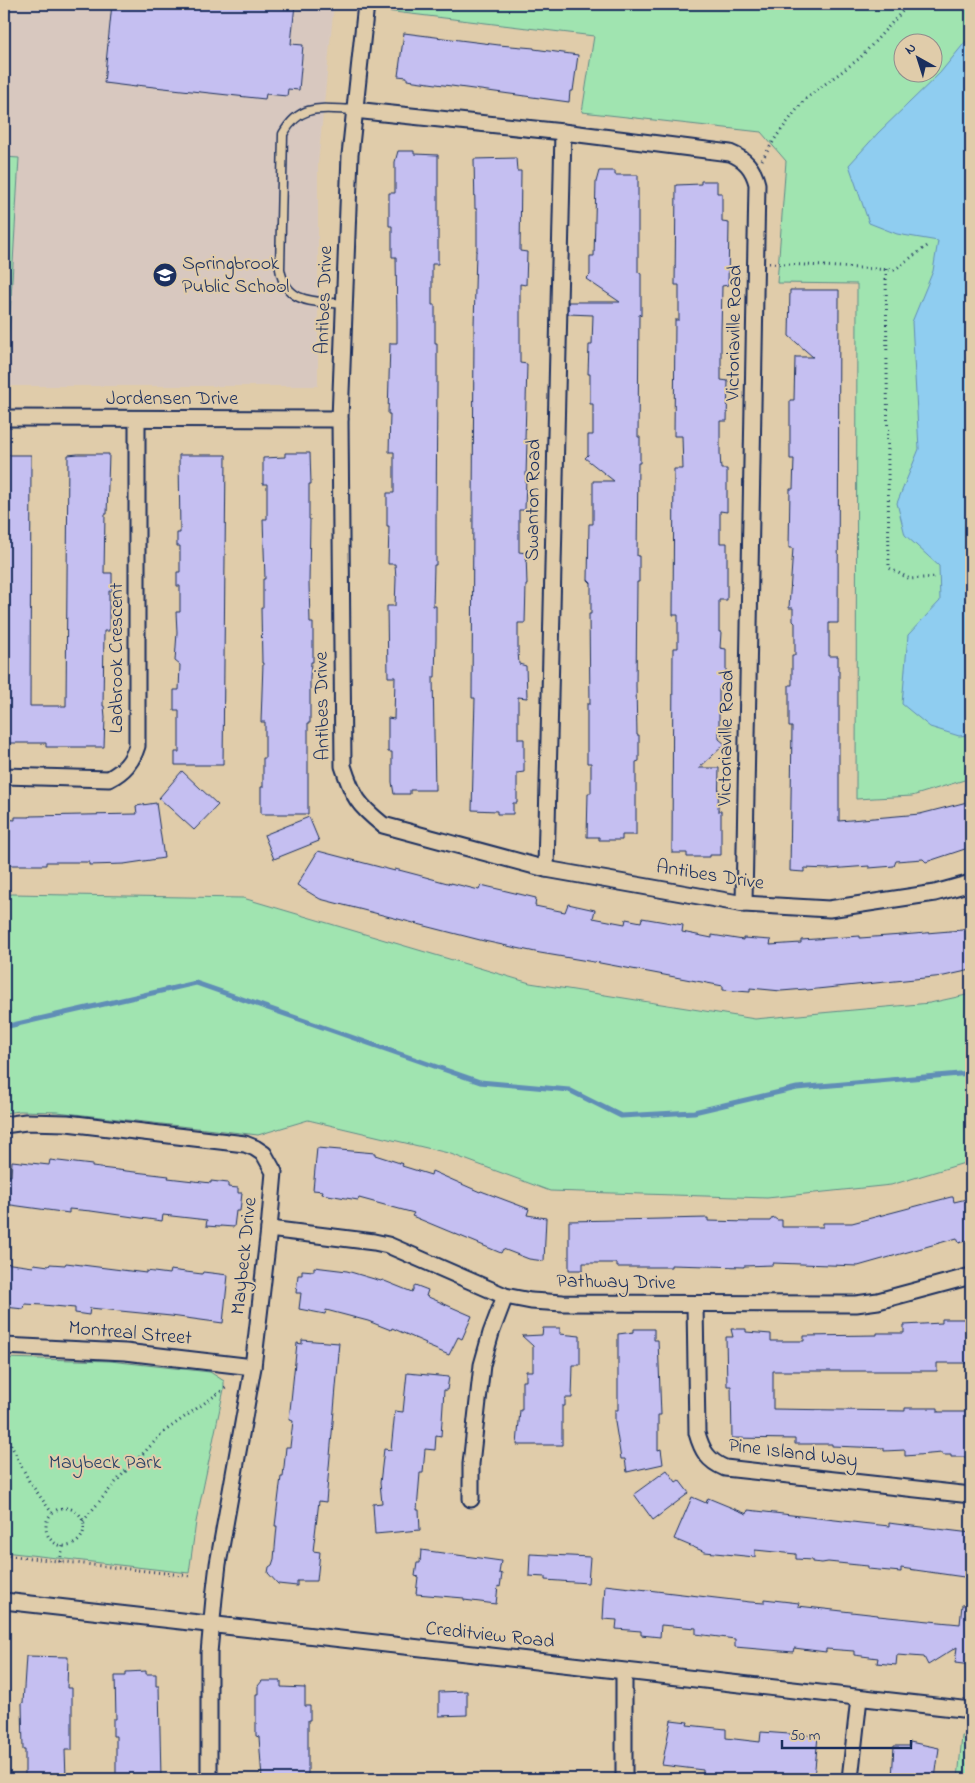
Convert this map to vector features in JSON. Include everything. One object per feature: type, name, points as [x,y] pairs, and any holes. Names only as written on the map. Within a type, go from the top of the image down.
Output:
[{"type":"street","name":"Antibes Drive","points":[[366,4],[350,155],[340,419],[343,766],[350,789],[364,809],[383,825],[546,870],[744,904],[828,909],[935,893],[971,882]]},
{"type":"street","points":[[354,110],[563,132],[730,153],[740,157],[755,174]]},
{"type":"street","name":"Swanton Road","points":[[546,870],[563,132]]},
{"type":"street","name":"Victoriaville Road","points":[[744,904],[758,184],[755,174]]},
{"type":"street","name":"Jordensen Drive","points":[[4,418],[340,419]]},
{"type":"street","name":"Ladbrook Crescent","points":[[4,776],[109,779],[119,774],[128,766],[133,757],[137,746],[137,419]]},
{"type":"street","name":"Maybeck Drive","points":[[4,1125],[26,1122],[67,1123],[245,1144],[264,1154],[274,1172],[252,1367],[218,1564],[209,1653],[210,1779]]},
{"type":"street","name":"Pathway Drive","points":[[269,1229],[374,1242],[388,1246],[505,1296],[531,1301],[563,1303],[856,1304],[878,1301],[971,1276]]},
{"type":"street","points":[[471,1499],[471,1464],[482,1365],[491,1333],[505,1296]]},
{"type":"street","name":"Pine Island Way","points":[[695,1304],[697,1433],[706,1457],[718,1465],[733,1469],[971,1495]]},
{"type":"street","name":"Montreal Street","points":[[4,1346],[125,1352],[252,1367]]},
{"type":"street","name":"Creditview Road","points":[[4,1601],[971,1710]]},
{"type":"street","points":[[624,1672],[624,1779]]},
{"type":"street","points":[[850,1779],[859,1698]]},
{"type":"lane","points":[[344,304],[300,299],[285,287],[281,278],[284,134],[290,122],[300,114],[312,109],[354,110]]},
{"type":"path","points":[[755,174],[776,137],[805,99],[860,58],[909,4]]},
{"type":"path","points":[[756,263],[894,270],[930,244]]},
{"type":"path","points":[[886,269],[889,568],[910,579],[936,577]]},
{"type":"path","points":[[83,1521],[121,1476],[165,1431],[227,1387]]},
{"type":"path","points":[[4,1431],[29,1481],[52,1513]]},
{"type":"path","points":[[69,1508],[75,1511],[83,1521],[84,1527],[79,1539],[69,1545],[62,1546],[51,1540],[47,1535],[46,1522],[52,1513],[69,1508]]},
{"type":"path","points":[[60,1562],[62,1546]]},
{"type":"path","points":[[4,1555],[191,1576]]},
{"type":"shaded area","name":"Springbrook Public School","points":[[4,4],[334,4],[318,164],[318,386],[6,386],[19,159],[4,157]]},
{"type":"green space","points":[[388,4],[971,4],[971,778],[912,796],[856,799],[857,284],[777,283],[786,161],[761,132],[582,112],[594,36],[386,11]]},
{"type":"green space","points":[[4,157],[19,158],[6,386],[4,386]]},
{"type":"green space","points":[[12,894],[243,898],[530,983],[755,1019],[930,1003],[971,994],[971,1161],[891,1185],[767,1198],[550,1191],[448,1153],[308,1120],[258,1135],[57,1112],[20,1111],[4,1113],[4,896]]},
{"type":"green space","name":"Maybeck Park","points":[[4,1358],[110,1361],[210,1372],[224,1381],[224,1389],[196,1522],[189,1573],[4,1552]]},
{"type":"green space","points":[[962,1736],[971,1737],[971,1779],[958,1779]]},
{"type":"water","points":[[971,35],[971,735],[959,736],[930,727],[902,704],[908,635],[940,601],[939,566],[905,535],[897,503],[919,449],[912,322],[933,271],[938,241],[897,234],[869,223],[849,165],[878,133],[931,82],[942,82],[942,71]]},
{"type":"building","points":[[112,4],[295,4],[291,44],[303,45],[299,90],[288,89],[287,96],[266,94],[265,99],[104,83]]},
{"type":"building","points":[[404,33],[578,55],[573,91],[570,91],[569,102],[407,80],[407,77],[398,76]]},
{"type":"building","points":[[398,151],[414,151],[414,154],[438,155],[438,264],[432,264],[432,305],[435,305],[435,343],[437,343],[436,565],[434,565],[433,606],[436,606],[435,677],[433,677],[435,790],[410,790],[410,794],[394,794],[392,752],[388,752],[388,718],[394,719],[395,677],[388,677],[387,606],[395,606],[396,579],[395,564],[388,564],[389,526],[387,526],[387,493],[394,493],[394,452],[389,452],[390,414],[388,414],[390,343],[397,343],[396,257],[392,257],[392,226],[389,226],[389,193],[395,193],[395,162]]},
{"type":"building","points":[[516,158],[517,171],[521,171],[520,251],[527,252],[526,285],[520,284],[520,363],[527,364],[525,440],[527,440],[525,510],[519,510],[519,552],[526,553],[527,585],[525,623],[518,623],[518,652],[519,664],[526,666],[527,698],[518,697],[518,739],[524,739],[524,772],[517,773],[517,803],[513,803],[513,814],[497,814],[497,811],[472,810],[475,698],[472,698],[474,326],[477,251],[474,159]]},
{"type":"building","points":[[599,171],[615,171],[615,175],[638,175],[638,272],[641,274],[641,316],[639,314],[638,437],[640,437],[640,463],[638,463],[637,556],[639,556],[639,582],[637,582],[636,686],[639,761],[636,762],[636,835],[622,835],[622,840],[599,840],[599,837],[587,837],[588,793],[591,793],[591,763],[587,763],[587,704],[590,704],[589,614],[591,614],[591,583],[588,580],[589,524],[593,524],[593,481],[614,481],[585,458],[588,455],[588,435],[593,435],[593,404],[590,404],[590,374],[588,374],[589,345],[592,345],[593,315],[568,314],[568,302],[620,302],[586,279],[590,275],[590,256],[594,256],[596,182]]},
{"type":"building","points":[[701,181],[717,181],[717,193],[722,193],[722,222],[729,223],[728,285],[722,286],[721,332],[721,380],[728,381],[727,421],[720,421],[721,469],[727,469],[727,512],[720,511],[720,543],[727,543],[727,600],[719,600],[720,648],[726,649],[726,690],[719,689],[719,739],[725,744],[699,768],[719,768],[718,811],[721,811],[721,855],[687,857],[687,853],[672,853],[673,648],[678,648],[678,615],[673,615],[674,469],[683,469],[682,436],[674,436],[675,320],[679,320],[679,285],[675,285],[676,185],[701,184]]},
{"type":"building","points":[[790,290],[839,290],[838,623],[829,623],[829,656],[838,656],[839,671],[839,821],[920,814],[971,801],[971,847],[926,862],[923,859],[896,861],[894,866],[829,869],[804,868],[804,872],[790,871],[792,727],[789,727],[789,685],[792,685],[792,655],[795,655],[795,623],[793,621],[793,608],[789,608],[793,548],[789,548],[790,489],[793,489],[794,459],[790,459],[790,400],[794,400],[795,357],[813,357],[789,336]]},
{"type":"building","points":[[285,453],[310,453],[309,583],[310,623],[313,623],[313,662],[311,662],[310,678],[310,723],[308,723],[308,814],[261,814],[263,758],[265,758],[265,722],[261,722],[263,663],[261,608],[263,608],[263,579],[265,579],[263,519],[267,519],[267,484],[263,484],[263,458],[285,457]]},
{"type":"building","points":[[109,454],[104,573],[112,573],[112,591],[109,591],[109,631],[104,631],[104,747],[46,747],[46,743],[4,743],[4,457],[6,455],[31,455],[30,706],[66,706],[68,455]]},
{"type":"building","points":[[179,455],[226,455],[223,765],[175,765],[175,752],[179,752],[179,710],[174,710],[174,690],[179,690],[180,665],[175,661],[176,612],[180,612],[180,586],[177,586],[177,572],[180,572],[180,546],[177,546],[177,533],[180,533]]},
{"type":"building","points":[[182,771],[218,805],[194,830],[159,798]]},
{"type":"building","points":[[156,803],[164,858],[124,864],[89,865],[89,862],[46,862],[46,865],[4,865],[4,819],[15,820],[15,817],[30,816],[137,814],[136,806]]},
{"type":"building","points":[[309,817],[319,841],[274,859],[264,835]]},
{"type":"building","points":[[318,851],[451,884],[479,890],[481,885],[536,898],[535,906],[565,912],[568,904],[595,910],[593,918],[625,924],[626,919],[641,922],[642,918],[683,925],[682,932],[712,938],[712,935],[743,940],[743,938],[771,940],[770,945],[801,943],[801,940],[902,935],[962,930],[971,927],[971,970],[944,976],[807,990],[781,991],[750,988],[750,992],[723,990],[723,986],[484,941],[320,899],[297,885]]},
{"type":"building","points":[[317,1148],[375,1153],[375,1155],[403,1164],[402,1166],[431,1175],[432,1171],[480,1192],[529,1209],[527,1215],[546,1218],[544,1261],[529,1259],[503,1249],[501,1253],[412,1216],[414,1213],[359,1198],[358,1200],[322,1194],[323,1191],[313,1190]]},
{"type":"building","points":[[50,1160],[169,1176],[168,1178],[228,1183],[228,1187],[238,1188],[238,1193],[242,1193],[240,1211],[236,1211],[234,1227],[220,1227],[206,1226],[207,1220],[163,1215],[162,1221],[91,1211],[69,1209],[69,1213],[4,1204],[4,1175],[11,1176],[12,1161],[49,1165]]},
{"type":"building","points":[[953,1197],[954,1202],[971,1198],[971,1239],[959,1243],[957,1238],[858,1266],[773,1263],[773,1265],[744,1267],[671,1265],[671,1267],[617,1267],[617,1263],[583,1263],[583,1270],[569,1270],[569,1221],[708,1218],[708,1221],[749,1222],[770,1221],[773,1217],[777,1220],[782,1220],[782,1227],[823,1227],[823,1223],[852,1223]]},
{"type":"building","points":[[4,1263],[33,1267],[34,1264],[49,1266],[50,1264],[65,1265],[66,1263],[146,1273],[146,1271],[169,1274],[170,1270],[228,1275],[223,1323],[90,1308],[89,1315],[75,1313],[75,1308],[25,1304],[24,1309],[4,1307]]},
{"type":"building","points":[[314,1267],[347,1271],[382,1280],[412,1292],[415,1285],[428,1290],[426,1296],[472,1316],[462,1339],[458,1337],[449,1355],[392,1328],[391,1330],[368,1321],[326,1310],[325,1314],[299,1309],[301,1293],[296,1293],[298,1275],[302,1275],[302,1270],[314,1271]]},
{"type":"building","points":[[942,1319],[971,1319],[971,1363],[937,1363],[937,1371],[773,1371],[773,1409],[905,1411],[905,1408],[938,1408],[938,1412],[971,1412],[971,1457],[951,1457],[951,1455],[942,1455],[942,1453],[905,1456],[905,1450],[884,1451],[884,1448],[832,1446],[832,1444],[795,1444],[795,1439],[732,1438],[731,1386],[727,1386],[726,1337],[733,1337],[731,1329],[746,1329],[746,1332],[771,1334],[771,1341],[804,1341],[804,1336],[904,1333],[904,1325],[942,1323]]},
{"type":"building","points":[[543,1328],[560,1328],[560,1334],[580,1336],[580,1365],[573,1365],[572,1398],[565,1398],[565,1406],[562,1406],[562,1445],[517,1445],[520,1410],[522,1410],[522,1381],[526,1381],[526,1371],[533,1371],[533,1346],[522,1336],[542,1335]]},
{"type":"building","points":[[634,1329],[654,1329],[654,1340],[658,1340],[661,1415],[658,1415],[658,1450],[661,1449],[663,1464],[627,1472],[625,1459],[621,1459],[615,1422],[615,1410],[618,1410],[618,1334],[634,1332]]},
{"type":"building","points":[[302,1340],[339,1343],[339,1353],[326,1502],[319,1501],[313,1551],[320,1552],[317,1581],[297,1581],[297,1586],[278,1584],[268,1573],[274,1559],[277,1526],[275,1526],[286,1447],[290,1447],[293,1421],[289,1420],[297,1343],[302,1344]]},
{"type":"building","points":[[407,1373],[449,1377],[447,1390],[444,1390],[441,1436],[436,1435],[435,1450],[425,1449],[423,1473],[420,1473],[417,1510],[419,1510],[420,1530],[375,1534],[373,1504],[382,1503],[380,1483],[384,1449],[391,1450],[395,1411],[403,1412]]},
{"type":"building","points":[[667,1470],[676,1482],[679,1480],[689,1493],[653,1520],[634,1494]]},
{"type":"building","points":[[692,1497],[706,1503],[708,1498],[747,1514],[748,1510],[889,1526],[889,1523],[971,1533],[971,1578],[901,1568],[901,1572],[868,1569],[868,1566],[812,1562],[812,1560],[796,1559],[796,1554],[755,1550],[755,1557],[705,1552],[674,1539]]},
{"type":"building","points":[[421,1550],[501,1561],[499,1573],[502,1574],[500,1587],[498,1586],[496,1604],[464,1600],[464,1598],[416,1594],[418,1577],[415,1576],[417,1563],[420,1563]]},
{"type":"building","points":[[530,1554],[590,1557],[588,1583],[545,1580],[545,1577],[529,1576]]},
{"type":"building","points":[[605,1585],[750,1602],[764,1603],[764,1599],[799,1603],[798,1606],[960,1624],[962,1605],[971,1605],[971,1665],[955,1663],[957,1647],[928,1665],[924,1657],[897,1655],[896,1665],[877,1663],[878,1658],[854,1655],[854,1651],[826,1649],[826,1652],[794,1648],[793,1652],[735,1647],[735,1639],[696,1634],[696,1628],[661,1625],[660,1637],[641,1635],[641,1631],[616,1629],[617,1620],[603,1619]]},
{"type":"building","points":[[26,1656],[68,1657],[67,1688],[72,1688],[72,1750],[65,1750],[66,1779],[25,1779],[22,1703]]},
{"type":"building","points":[[146,1671],[146,1674],[156,1674],[156,1686],[159,1686],[161,1779],[116,1779],[116,1736],[113,1736],[113,1719],[116,1719],[115,1676],[126,1676],[126,1672]]},
{"type":"building","points":[[262,1681],[281,1681],[281,1687],[305,1688],[305,1706],[310,1706],[310,1720],[308,1720],[308,1779],[262,1779],[259,1737],[256,1736],[256,1694],[258,1694],[258,1686]]},
{"type":"building","points":[[467,1691],[467,1715],[439,1716],[439,1692]]},
{"type":"building","points":[[671,1720],[688,1722],[687,1725],[726,1729],[726,1738],[760,1742],[761,1732],[818,1736],[814,1779],[776,1777],[776,1779],[713,1778],[714,1776],[703,1775],[703,1770],[662,1765]]},
{"type":"building","points":[[910,1742],[939,1748],[935,1779],[892,1778],[894,1746],[909,1746]]},
{"type":"waterway","points":[[4,1027],[196,983],[480,1082],[569,1090],[621,1116],[694,1112],[797,1088],[971,1073]]},
{"type":"place","name":"Springbrook Public School","points":[[165,275]]}]
